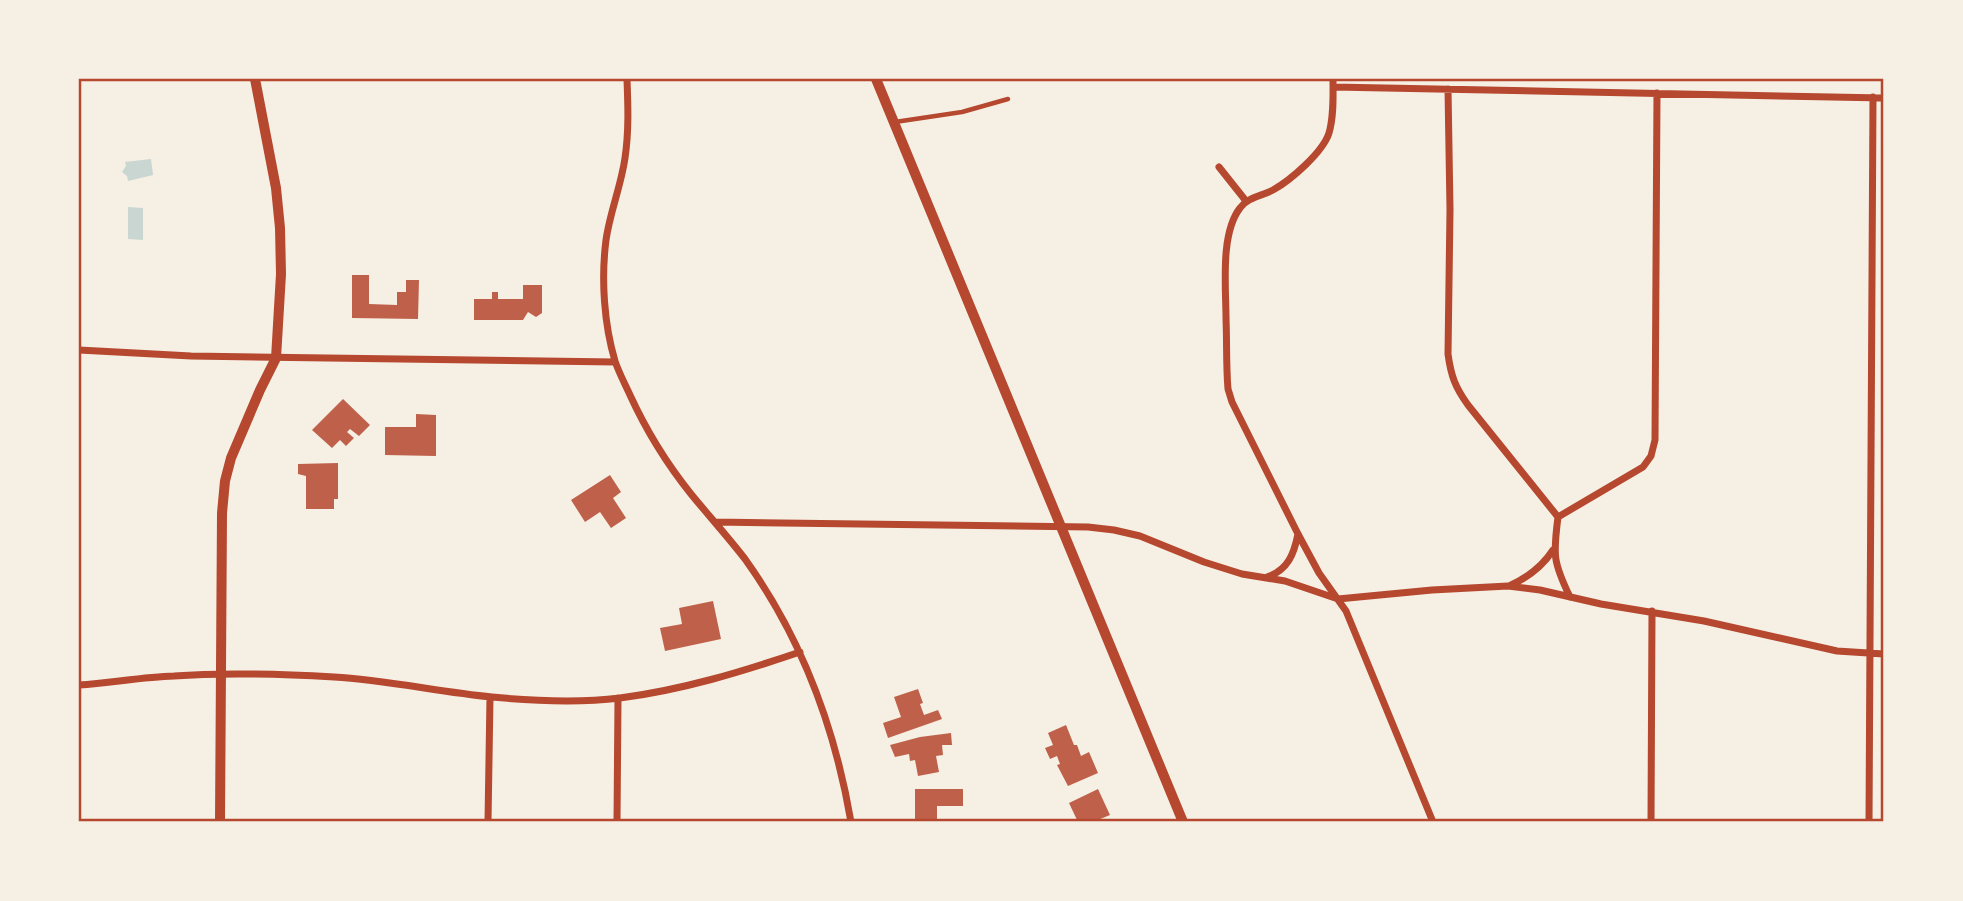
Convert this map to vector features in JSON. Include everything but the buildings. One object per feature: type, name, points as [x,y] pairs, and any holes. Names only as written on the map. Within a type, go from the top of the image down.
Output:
[{"type":"street","points":[[220,822],[222,513],[225,481],[231,458],[276,358],[281,274],[276,188],[255,79]]},
{"type":"street","points":[[627,79],[625,160],[606,242],[607,323],[615,362],[658,447],[689,492],[745,559],[769,595],[800,652],[835,748],[851,822]]},
{"type":"street","points":[[876,79],[1183,822]]},
{"type":"street","points":[[1433,822],[1346,611],[1298,534],[1228,389],[1226,266],[1228,239],[1238,210],[1246,201],[1275,189],[1321,147],[1331,123],[1333,83],[1448,89],[1884,98]]},
{"type":"street","points":[[1448,89],[1450,373],[1456,390],[1558,517],[1553,550],[1570,597]]},
{"type":"street","points":[[1558,517],[1643,467],[1651,456],[1655,440],[1657,93]]},
{"type":"street","points":[[1869,822],[1874,97]]},
{"type":"street","points":[[1219,167],[1246,201]]},
{"type":"street","points":[[79,351],[276,358],[615,362]]},
{"type":"street","points":[[715,523],[1101,529],[1140,536],[1204,562],[1242,574],[1285,581],[1338,599],[1508,586],[1653,611],[1837,652],[1884,654]]},
{"type":"street","points":[[1263,578],[1284,568],[1295,548],[1298,534]]},
{"type":"street","points":[[1508,586],[1538,569],[1553,550]]},
{"type":"street","points":[[1651,822],[1653,611]]},
{"type":"street","points":[[79,685],[221,674],[337,677],[490,697],[569,701],[618,698],[678,687],[736,674],[800,652]]},
{"type":"street","points":[[488,822],[490,697]]},
{"type":"street","points":[[617,822],[618,698]]},
{"type":"lane","points":[[894,122],[962,112],[1008,99]]},
{"type":"shaded area","points":[[151,159],[153,175],[128,181],[122,172],[126,166],[125,162]]},
{"type":"shaded area","points":[[128,207],[143,208],[143,240],[128,239]]}]
